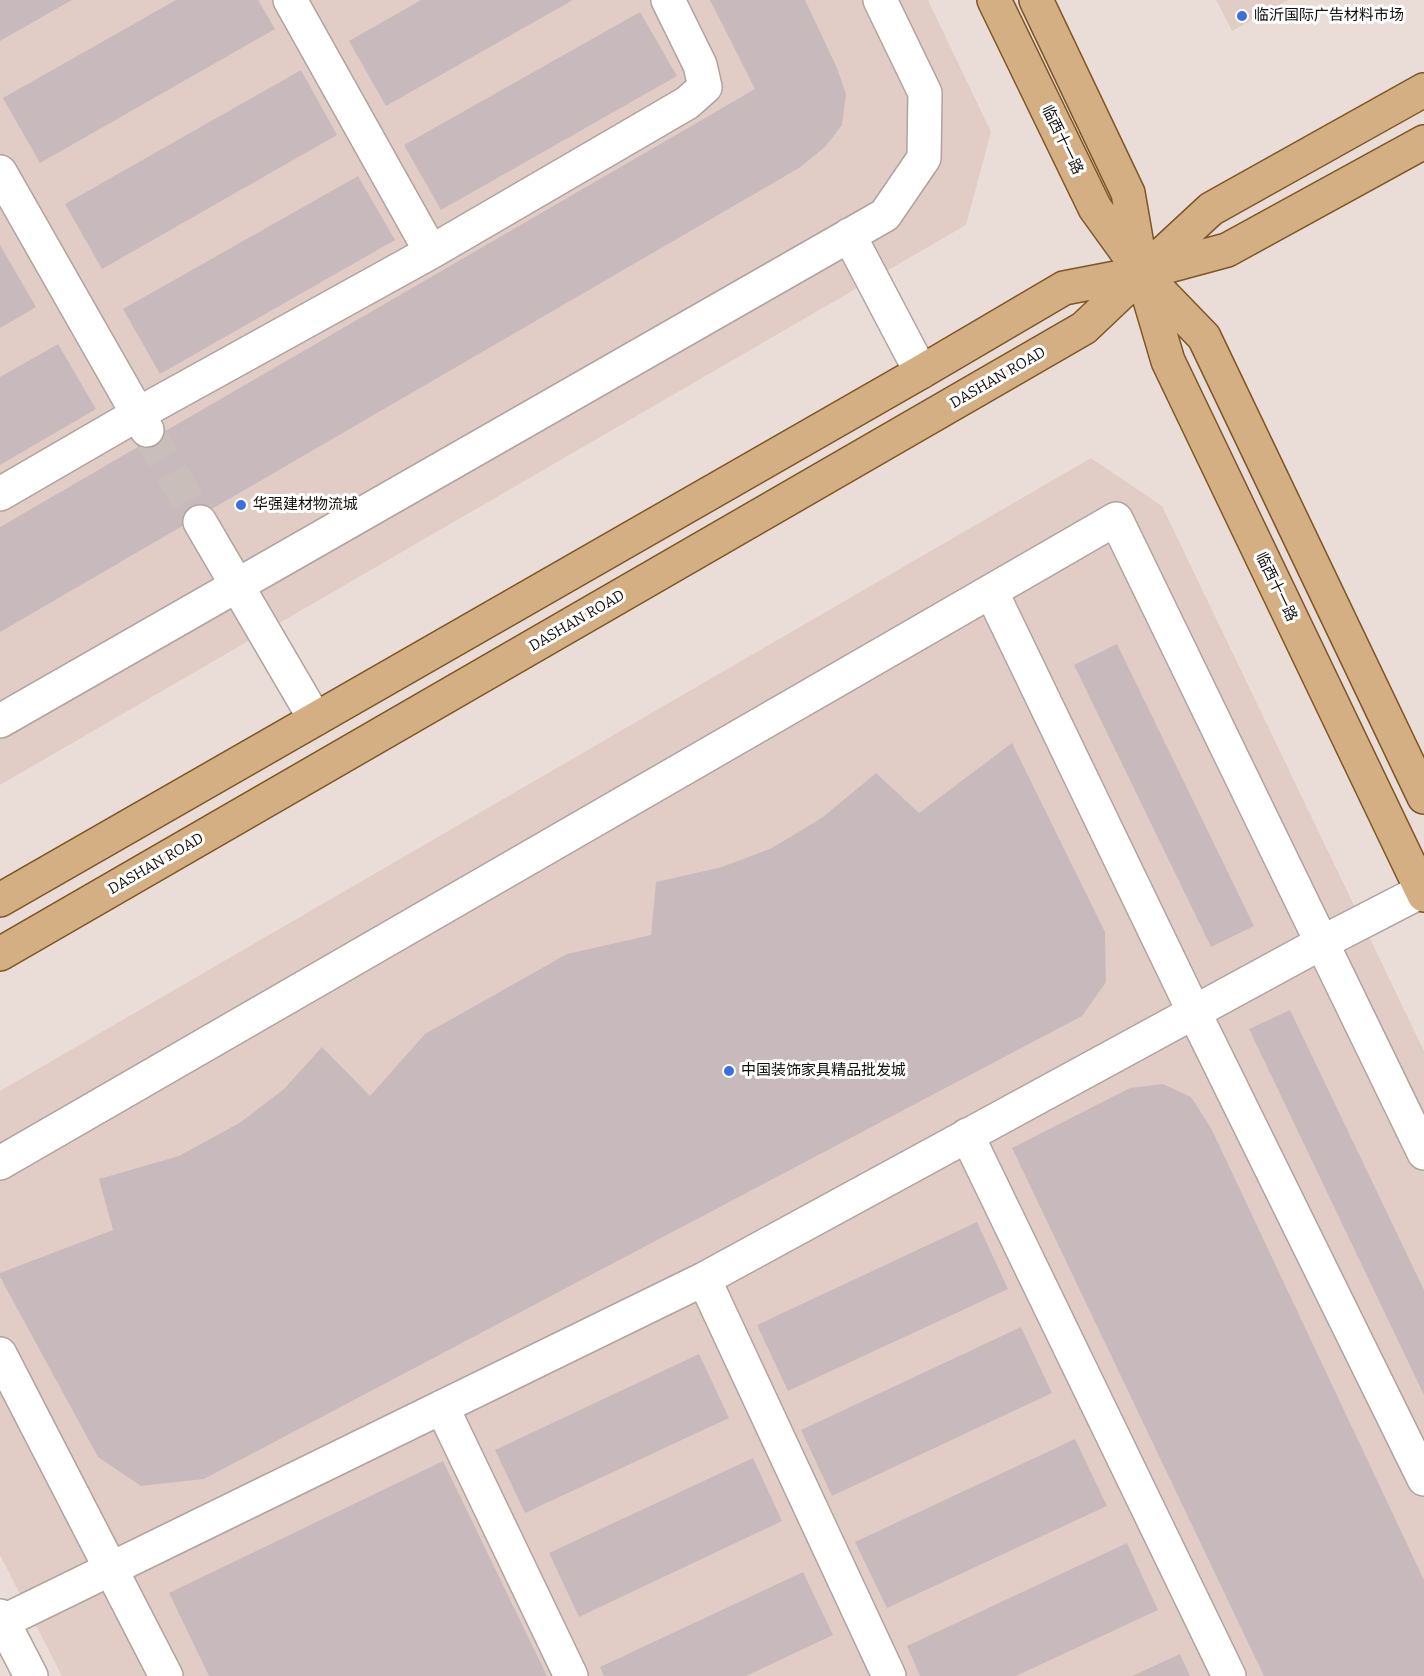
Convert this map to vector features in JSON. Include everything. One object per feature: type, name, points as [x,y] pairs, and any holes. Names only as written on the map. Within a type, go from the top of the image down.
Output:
[{"type":"main road","name":"临西十一路","points":[[994,0],[1095,208],[1142,273],[1204,337],[1424,796]]},
{"type":"main road","name":"临西十一路","points":[[1013,0],[1142,273]]},
{"type":"main road","name":"临西十一路","points":[[1036,0],[1128,193],[1142,273],[1167,361],[1423,893]]},
{"type":"main road","name":"DASHAN ROAD","points":[[0,954],[1084,328],[1211,209],[1424,90]]},
{"type":"main road","name":"DASHAN ROAD","points":[[0,900],[1064,288],[1142,273],[1227,250],[1424,142]]},
{"type":"lane","points":[[290,0],[431,252]]},
{"type":"lane","points":[[0,494],[143,422],[687,103],[705,87],[700,65],[668,0]]},
{"type":"lane","points":[[0,721],[885,215],[924,158],[925,93],[880,0]]},
{"type":"lane","points":[[0,172],[143,422]]},
{"type":"lane","points":[[849,235],[921,372]]},
{"type":"lane","points":[[0,1163],[1116,519],[1424,1153]]},
{"type":"lane","points":[[200,522],[315,719]]},
{"type":"lane","points":[[991,591],[1194,1012],[1424,1479]]},
{"type":"lane","points":[[31,1676],[1,1620],[704,1279],[1323,942],[1423,893]]},
{"type":"lane","points":[[967,1135],[1229,1676]]},
{"type":"lane","points":[[704,1279],[889,1676]]},
{"type":"lane","points":[[0,1354],[166,1676]]},
{"type":"lane","points":[[442,1407],[571,1676]]},
{"type":"shaded area","name":"华强建材物流城","points":[[0,0],[928,0],[991,132],[966,225],[0,785]]},
{"type":"shaded area","name":"临沂国际广告材料市场","points":[[1216,0],[1288,0],[1232,31]]},
{"type":"shaded area","name":"中国装饰家具精品批发城","points":[[1091,458],[1162,506],[1424,1051],[1424,1676],[62,1676],[0,1555],[0,1091]]},
{"type":"building","points":[[0,0],[72,0],[0,41]]},
{"type":"building","points":[[176,0],[258,0],[275,29],[40,163],[3,98]]},
{"type":"building","points":[[421,0],[573,0],[386,106],[349,41]]},
{"type":"building","points":[[710,0],[805,0],[837,68],[846,94],[842,125],[825,147],[799,168],[0,632],[0,527],[755,89]]},
{"type":"building","points":[[640,12],[677,76],[441,210],[404,145]]},
{"type":"building","points":[[301,70],[337,135],[102,269],[65,204]]},
{"type":"building","points":[[358,176],[395,240],[160,374],[123,309]]},
{"type":"building","points":[[0,245],[36,307],[0,328]]},
{"type":"building","points":[[58,344],[96,409],[0,465],[0,377]]},
{"type":"building","points":[[1117,644],[1254,926],[1211,947],[1074,665]]},
{"type":"building","points":[[1012,743],[1105,932],[1106,982],[1082,1016],[204,1479],[141,1486],[98,1457],[0,1277],[0,1273],[113,1230],[99,1179],[179,1156],[241,1122],[284,1089],[322,1047],[370,1096],[425,1034],[567,954],[651,935],[656,882],[722,867],[772,848],[823,817],[876,773],[919,813]]},
{"type":"building","points":[[1290,1010],[1424,1290],[1424,1395],[1249,1029]]},
{"type":"building","points":[[1163,1084],[1191,1097],[1211,1128],[1424,1580],[1424,1676],[1264,1676],[1012,1148],[1130,1088]]},
{"type":"building","points":[[977,1222],[1008,1289],[788,1391],[757,1325]]},
{"type":"building","points":[[1021,1327],[1052,1393],[832,1496],[801,1430]]},
{"type":"building","points":[[699,1354],[729,1418],[525,1513],[495,1450]]},
{"type":"building","points":[[1075,1439],[1107,1506],[887,1608],[855,1542]]},
{"type":"building","points":[[753,1458],[782,1521],[579,1617],[549,1553]]},
{"type":"building","points":[[443,1461],[547,1676],[209,1676],[169,1593]]},
{"type":"building","points":[[1127,1543],[1158,1610],[1016,1676],[920,1676],[907,1646]]},
{"type":"building","points":[[803,1572],[833,1635],[746,1676],[604,1676],[600,1667]]},
{"type":"building","points":[[1180,1654],[1190,1676],[1132,1676]]},
{"type":"tunnel","points":[[147,430],[200,522]]},
{"type":"place","name":"临沂国际广告材料市场","points":[[1242,16]]},
{"type":"place","name":"华强建材物流城","points":[[241,505]]},
{"type":"place","name":"中国装饰家具精品批发城","points":[[729,1071]]}]
